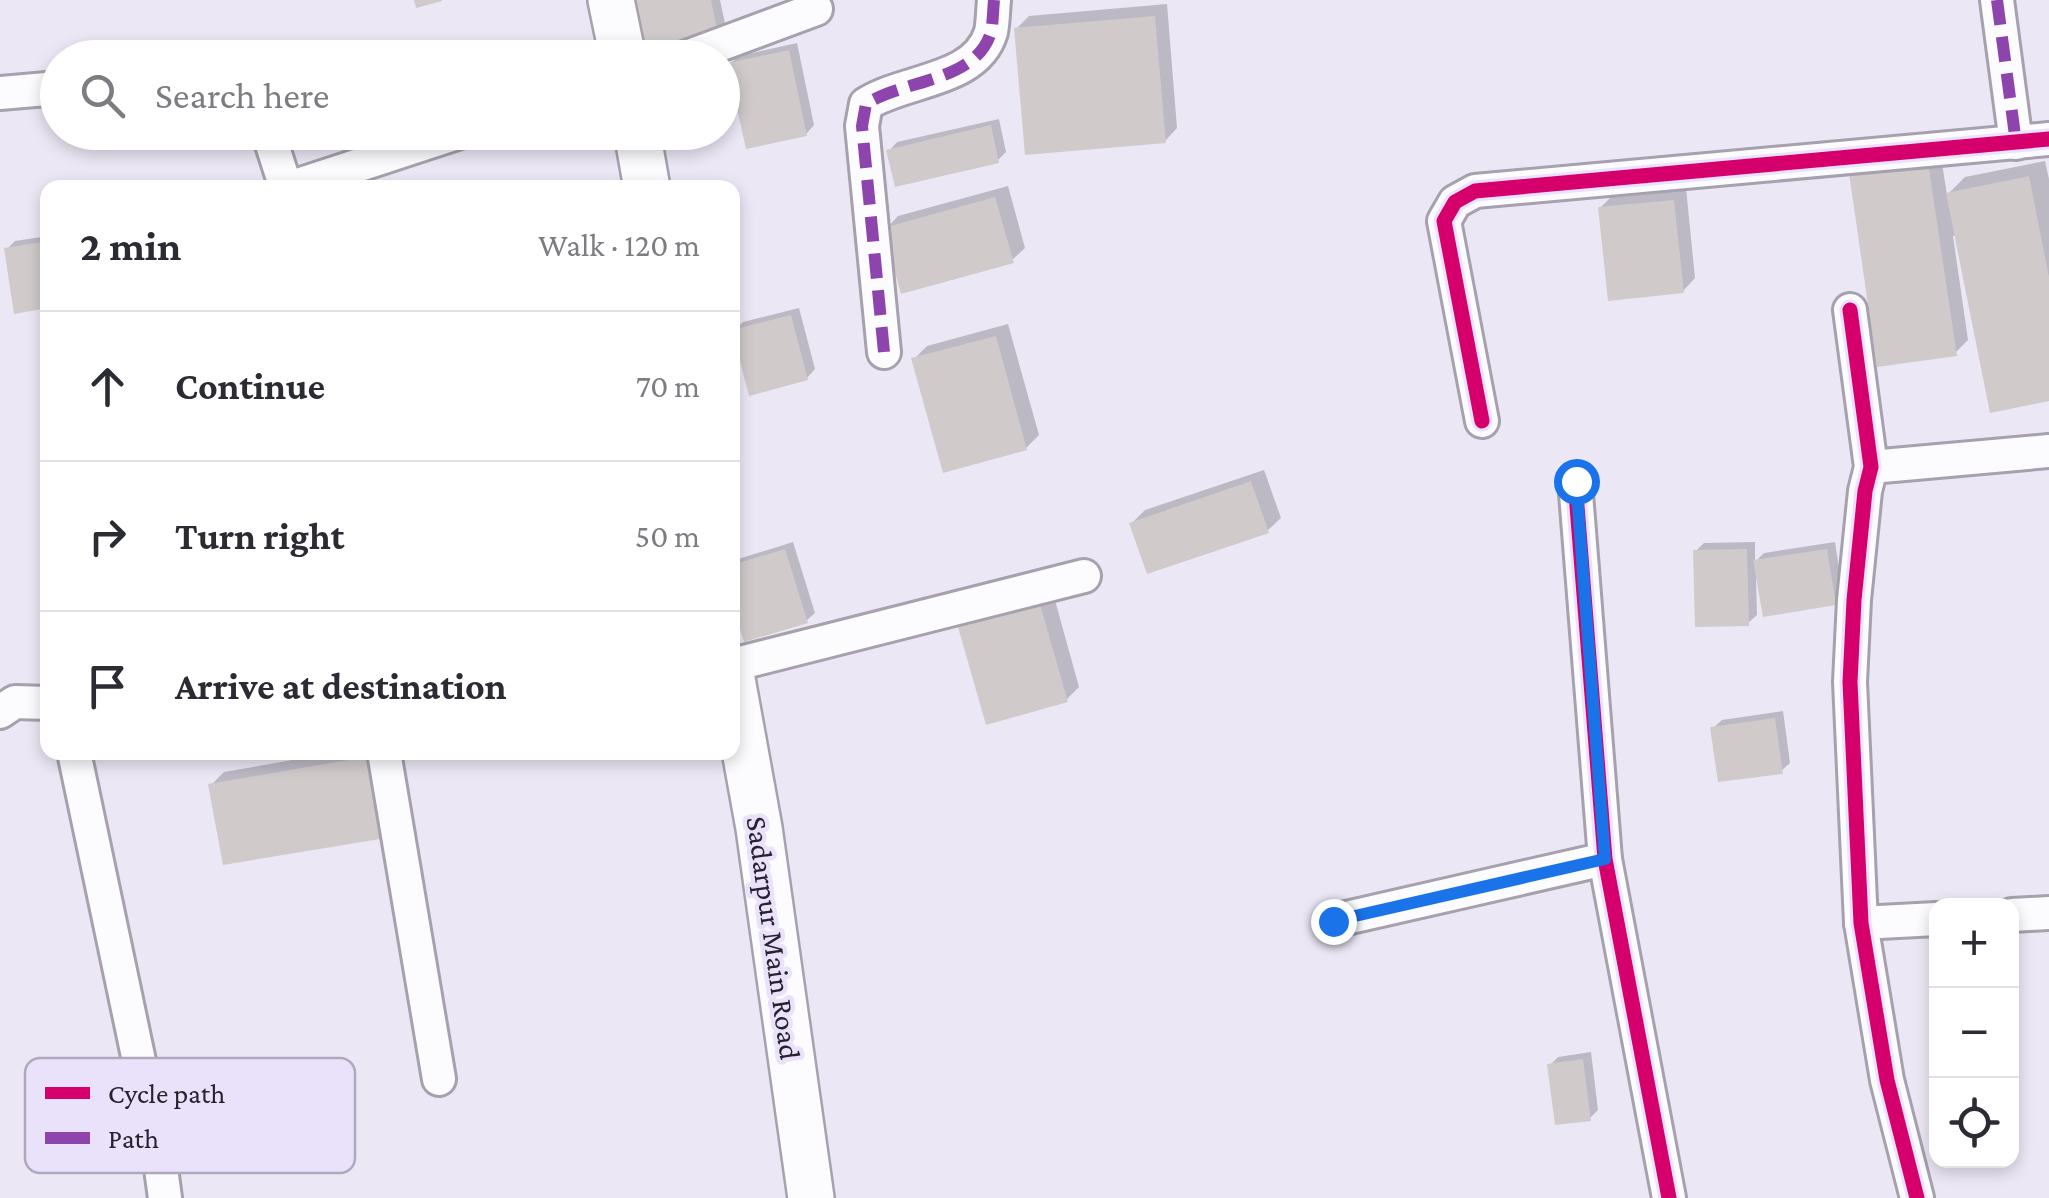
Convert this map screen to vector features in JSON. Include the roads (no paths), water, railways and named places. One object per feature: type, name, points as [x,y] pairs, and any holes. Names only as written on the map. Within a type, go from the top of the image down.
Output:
[{"type":"street","points":[[611,0],[619,40]]},
{"type":"street","points":[[884,352],[862,126],[866,104],[881,94],[955,70],[977,58],[990,32],[994,0]]},
{"type":"street","points":[[1997,0],[2016,143]]},
{"type":"street","points":[[732,40],[816,9]]},
{"type":"street","points":[[0,93],[40,90]]},
{"type":"street","points":[[1482,421],[1444,221],[1456,202],[1475,190],[2049,139]]},
{"type":"street","points":[[274,150],[285,180]]},
{"type":"street","points":[[313,180],[405,150]]},
{"type":"street","points":[[640,150],[646,180]]},
{"type":"street","points":[[1850,310],[1872,467],[1864,491],[1850,682],[1861,923],[1887,1080],[1918,1198]]},
{"type":"street","points":[[1872,467],[2049,451]]},
{"type":"street","points":[[1576,481],[1605,859],[1670,1198]]},
{"type":"street","points":[[740,663],[1084,576]]},
{"type":"street","points":[[0,712],[15,702],[40,703]]},
{"type":"street","name":"Sadarpur Main Road","points":[[740,723],[759,828],[811,1198]]},
{"type":"street","points":[[76,760],[138,1058]]},
{"type":"street","points":[[385,760],[439,1079]]},
{"type":"street","points":[[1333,921],[1605,859]]},
{"type":"street","points":[[2019,915],[2049,913]]},
{"type":"street","points":[[1861,923],[1929,919]]},
{"type":"street","points":[[162,1173],[165,1198]]}]
